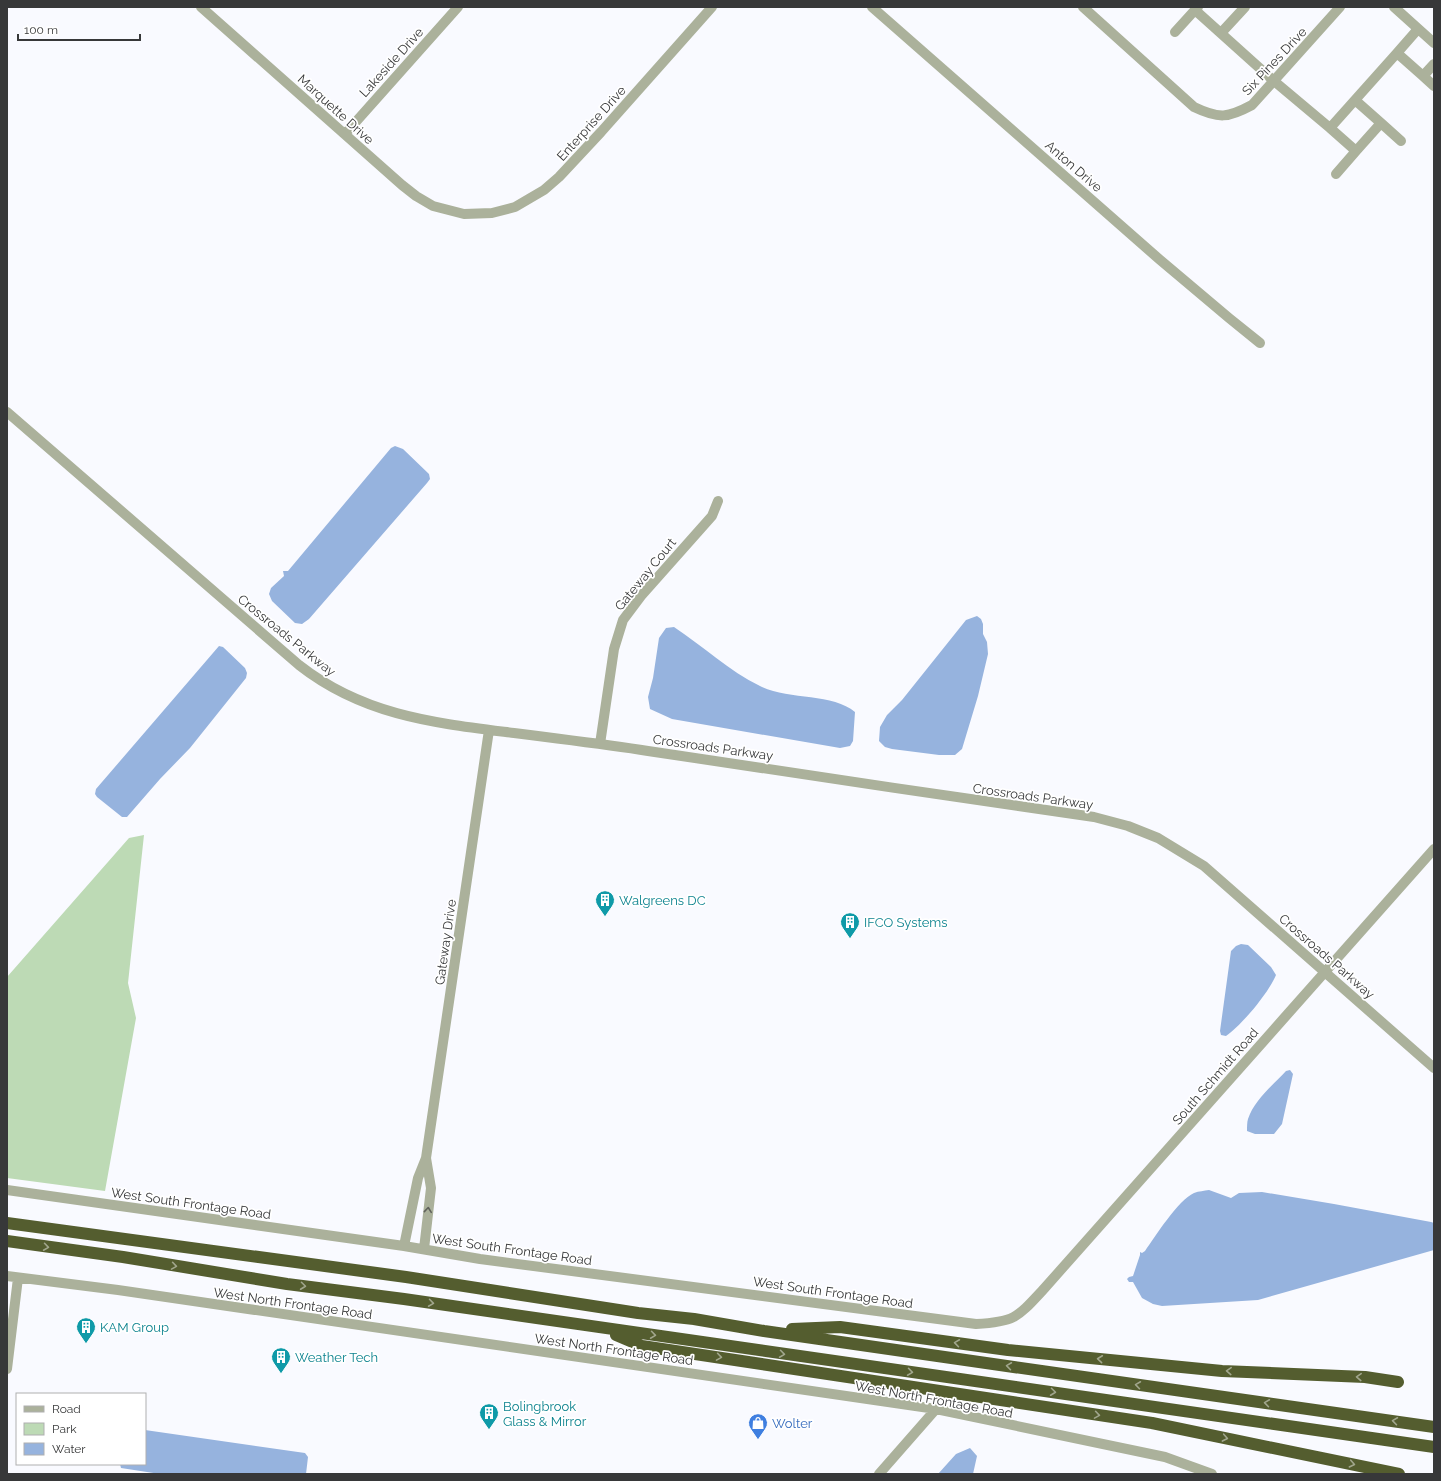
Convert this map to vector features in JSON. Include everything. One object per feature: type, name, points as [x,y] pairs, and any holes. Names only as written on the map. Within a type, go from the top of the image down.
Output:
[{"type":"highway","points":[[7,1223],[398,1276],[638,1313],[694,1319],[764,1331],[1434,1427]]},
{"type":"highway","points":[[7,1241],[123,1257],[287,1284],[412,1300],[1434,1447]]},
{"type":"highway","points":[[764,1331],[840,1327],[1039,1353],[1222,1371],[1365,1377],[1398,1382]]},
{"type":"highway","points":[[601,1328],[642,1346],[1152,1423],[1399,1474]]},
{"type":"street","name":"Marquette Drive","points":[[201,7],[402,185],[416,196],[433,206],[464,214]]},
{"type":"street","name":"Lakeside Drive","points":[[345,134],[458,7]]},
{"type":"street","name":"Enterprise Drive","points":[[464,214],[492,214],[515,207],[544,190],[559,177],[601,132],[712,7]]},
{"type":"street","name":"Anton Drive","points":[[872,7],[1223,314],[1260,343]]},
{"type":"street","name":"Six Pines Drive","points":[[1083,7],[1194,107],[1210,114],[1223,116],[1238,113],[1252,105],[1340,7]]},
{"type":"street","points":[[1221,33],[1245,7]]},
{"type":"street","points":[[1394,7],[1434,43]]},
{"type":"street","points":[[1175,32],[1197,9],[1274,81],[1356,151]]},
{"type":"street","points":[[1330,128],[1418,29]]},
{"type":"street","points":[[1397,53],[1434,86]]},
{"type":"street","points":[[1423,76],[1434,64]]},
{"type":"street","points":[[1355,100],[1401,141]]},
{"type":"street","points":[[1336,174],[1381,123]]},
{"type":"street","name":"Crossroads Parkway","points":[[7,412],[314,676],[338,692],[397,714],[434,722],[600,744],[751,766],[860,784],[1094,817],[1128,826],[1158,838],[1204,866],[1434,1068]]},
{"type":"street","name":"Gateway Court","points":[[600,744],[614,649],[623,620],[641,596],[712,516],[718,501]]},
{"type":"street","name":"Gateway Drive","points":[[404,1246],[418,1178],[426,1158],[489,730]]},
{"type":"street","name":"South Schmidt Road","points":[[1014,1318],[1024,1310],[1045,1288],[1434,849]]},
{"type":"street","name":"Gateway Drive","points":[[424,1249],[431,1188],[426,1158]]},
{"type":"street","name":"West South Frontage Road","points":[[7,1190],[404,1246],[480,1259],[976,1324],[1000,1323],[1014,1318]]},
{"type":"street","name":"West North Frontage Road","points":[[7,1276],[118,1290],[936,1409],[1165,1457],[1212,1474]]},
{"type":"street","points":[[7,1369],[18,1278]]},
{"type":"street","points":[[879,1474],[936,1409]]},
{"type":"green space","points":[[144,835],[128,983],[136,1018],[105,1191],[7,1178],[7,977],[129,838]]},
{"type":"water","points":[[395,446],[403,449],[429,474],[430,479],[309,619],[302,624],[295,623],[272,601],[269,594],[271,588],[284,576],[283,571],[288,571],[391,448]]},
{"type":"water","points":[[977,616],[981,619],[983,624],[983,634],[987,642],[988,654],[978,696],[962,749],[955,755],[939,755],[885,747],[879,741],[880,727],[887,715],[902,700],[966,620]]},
{"type":"water","points":[[674,627],[727,666],[760,686],[784,693],[835,702],[846,706],[855,712],[853,741],[850,746],[840,748],[672,719],[650,709],[648,697],[653,678],[659,638],[666,628]]},
{"type":"water","points":[[219,646],[223,647],[245,668],[247,673],[246,678],[190,748],[160,779],[127,817],[122,817],[97,797],[95,794],[96,789]]},
{"type":"water","points":[[1241,944],[1248,945],[1271,967],[1276,975],[1254,1008],[1240,1024],[1226,1036],[1221,1035],[1220,1031],[1231,951],[1236,946]]},
{"type":"water","points":[[1290,1070],[1293,1074],[1282,1124],[1274,1134],[1255,1134],[1247,1131],[1248,1119],[1255,1105],[1264,1093],[1286,1071]]},
{"type":"water","points":[[1209,1190],[1231,1198],[1239,1193],[1262,1192],[1431,1222],[1434,1223],[1434,1250],[1258,1300],[1162,1306],[1153,1304],[1142,1298],[1133,1282],[1129,1282],[1127,1279],[1133,1276],[1140,1252],[1142,1253],[1145,1251],[1167,1219],[1181,1203],[1196,1192]]},
{"type":"water","points":[[146,1430],[305,1453],[308,1457],[306,1474],[160,1474],[121,1468],[120,1465],[146,1465]]},
{"type":"water","points":[[970,1448],[977,1456],[973,1474],[938,1474],[956,1454]]},
{"type":"place","name":"Walgreens DC","points":[[605,917]]},
{"type":"place","name":"IFCO Systems","points":[[850,939]]},
{"type":"place","name":"KAM Group","points":[[86,1344]]},
{"type":"place","name":"Weather Tech","points":[[281,1374]]},
{"type":"place","name":"Bolingbrook Glass & Mirror","points":[[489,1430]]},
{"type":"place","name":"Wolter","points":[[758,1440]]}]
